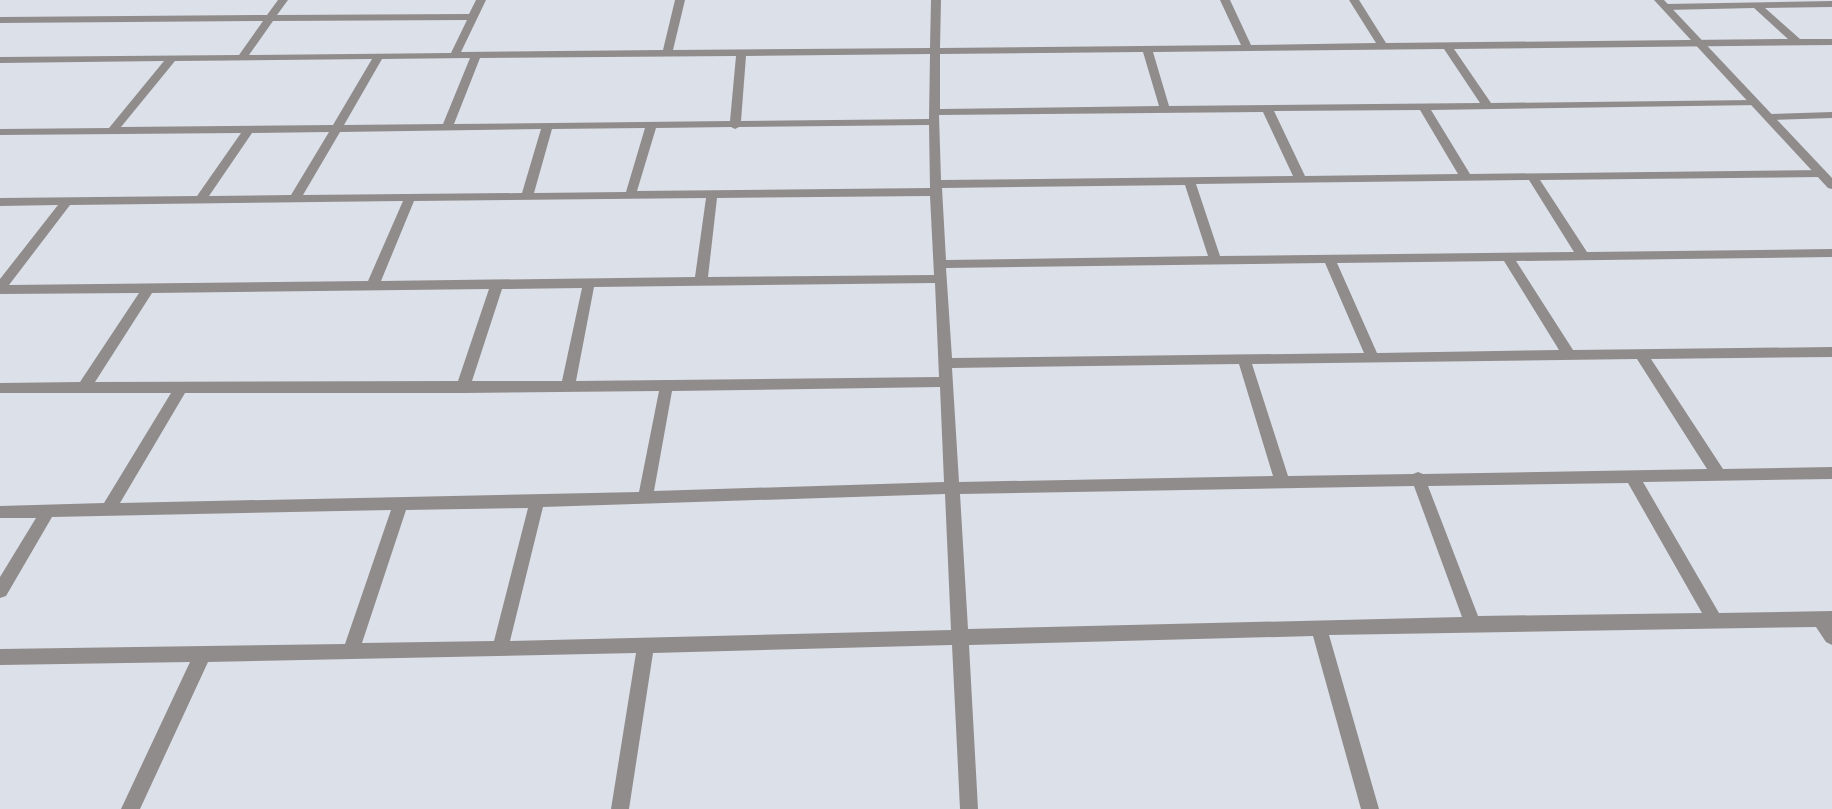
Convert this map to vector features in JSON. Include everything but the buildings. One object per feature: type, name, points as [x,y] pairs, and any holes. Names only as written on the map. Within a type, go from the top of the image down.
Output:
[{"type":"street","points":[[242,57],[284,0]]},
{"type":"street","points":[[454,54],[481,0]]},
{"type":"street","points":[[668,52],[680,0]]},
{"type":"street","points":[[936,0],[936,188],[970,809]]},
{"type":"street","points":[[1225,0],[1247,47]]},
{"type":"street","points":[[1354,0],[1383,46]]},
{"type":"street","points":[[1663,3],[1832,4]]},
{"type":"street","points":[[1663,3],[1832,185]]},
{"type":"street","points":[[1756,5],[1797,42]]},
{"type":"street","points":[[0,20],[473,17]]},
{"type":"street","points":[[0,60],[1832,42]]},
{"type":"street","points":[[1447,46],[1487,105]]},
{"type":"street","points":[[1147,48],[1165,110]]},
{"type":"street","points":[[735,126],[741,51]]},
{"type":"street","points":[[447,128],[477,54]]},
{"type":"street","points":[[295,198],[379,56]]},
{"type":"street","points":[[112,131],[172,58]]},
{"type":"street","points":[[0,132],[735,126],[1165,110],[1755,103]]},
{"type":"street","points":[[1423,106],[1466,177]]},
{"type":"street","points":[[1267,108],[1301,180]]},
{"type":"street","points":[[1769,117],[1832,116]]},
{"type":"street","points":[[630,196],[651,127]]},
{"type":"street","points":[[527,197],[547,128]]},
{"type":"street","points":[[200,200],[248,130]]},
{"type":"street","points":[[0,202],[712,195],[1189,180],[1821,173]]},
{"type":"street","points":[[1532,176],[1583,256]]},
{"type":"street","points":[[1189,180],[1215,260]]},
{"type":"street","points":[[701,282],[712,195]]},
{"type":"street","points":[[372,287],[410,198]]},
{"type":"street","points":[[0,289],[67,201]]},
{"type":"street","points":[[0,289],[147,290],[701,282],[1215,260],[1832,253]]},
{"type":"street","points":[[1507,256],[1569,355]]},
{"type":"street","points":[[1329,259],[1373,358]]},
{"type":"street","points":[[568,385],[589,282]]},
{"type":"street","points":[[463,388],[498,284]]},
{"type":"street","points":[[85,388],[147,290]]},
{"type":"street","points":[[946,363],[1832,352]]},
{"type":"street","points":[[1641,355],[1719,475]]},
{"type":"street","points":[[1244,359],[1282,482]]},
{"type":"street","points":[[0,388],[463,388],[568,385],[666,388],[947,382]]},
{"type":"street","points":[[109,509],[181,387]]},
{"type":"street","points":[[645,498],[666,388]]},
{"type":"street","points":[[0,512],[1418,478],[1832,473]]},
{"type":"street","points":[[1631,475],[1715,621]]},
{"type":"street","points":[[1418,478],[1473,624]]},
{"type":"street","points":[[500,649],[537,501]]},
{"type":"street","points":[[351,652],[401,502]]},
{"type":"street","points":[[0,591],[48,511]]},
{"type":"street","points":[[0,657],[500,649],[1473,624],[1826,619],[1832,637]]},
{"type":"street","points":[[1319,629],[1370,809]]},
{"type":"street","points":[[620,809],[646,645]]},
{"type":"street","points":[[130,809],[202,655]]}]
